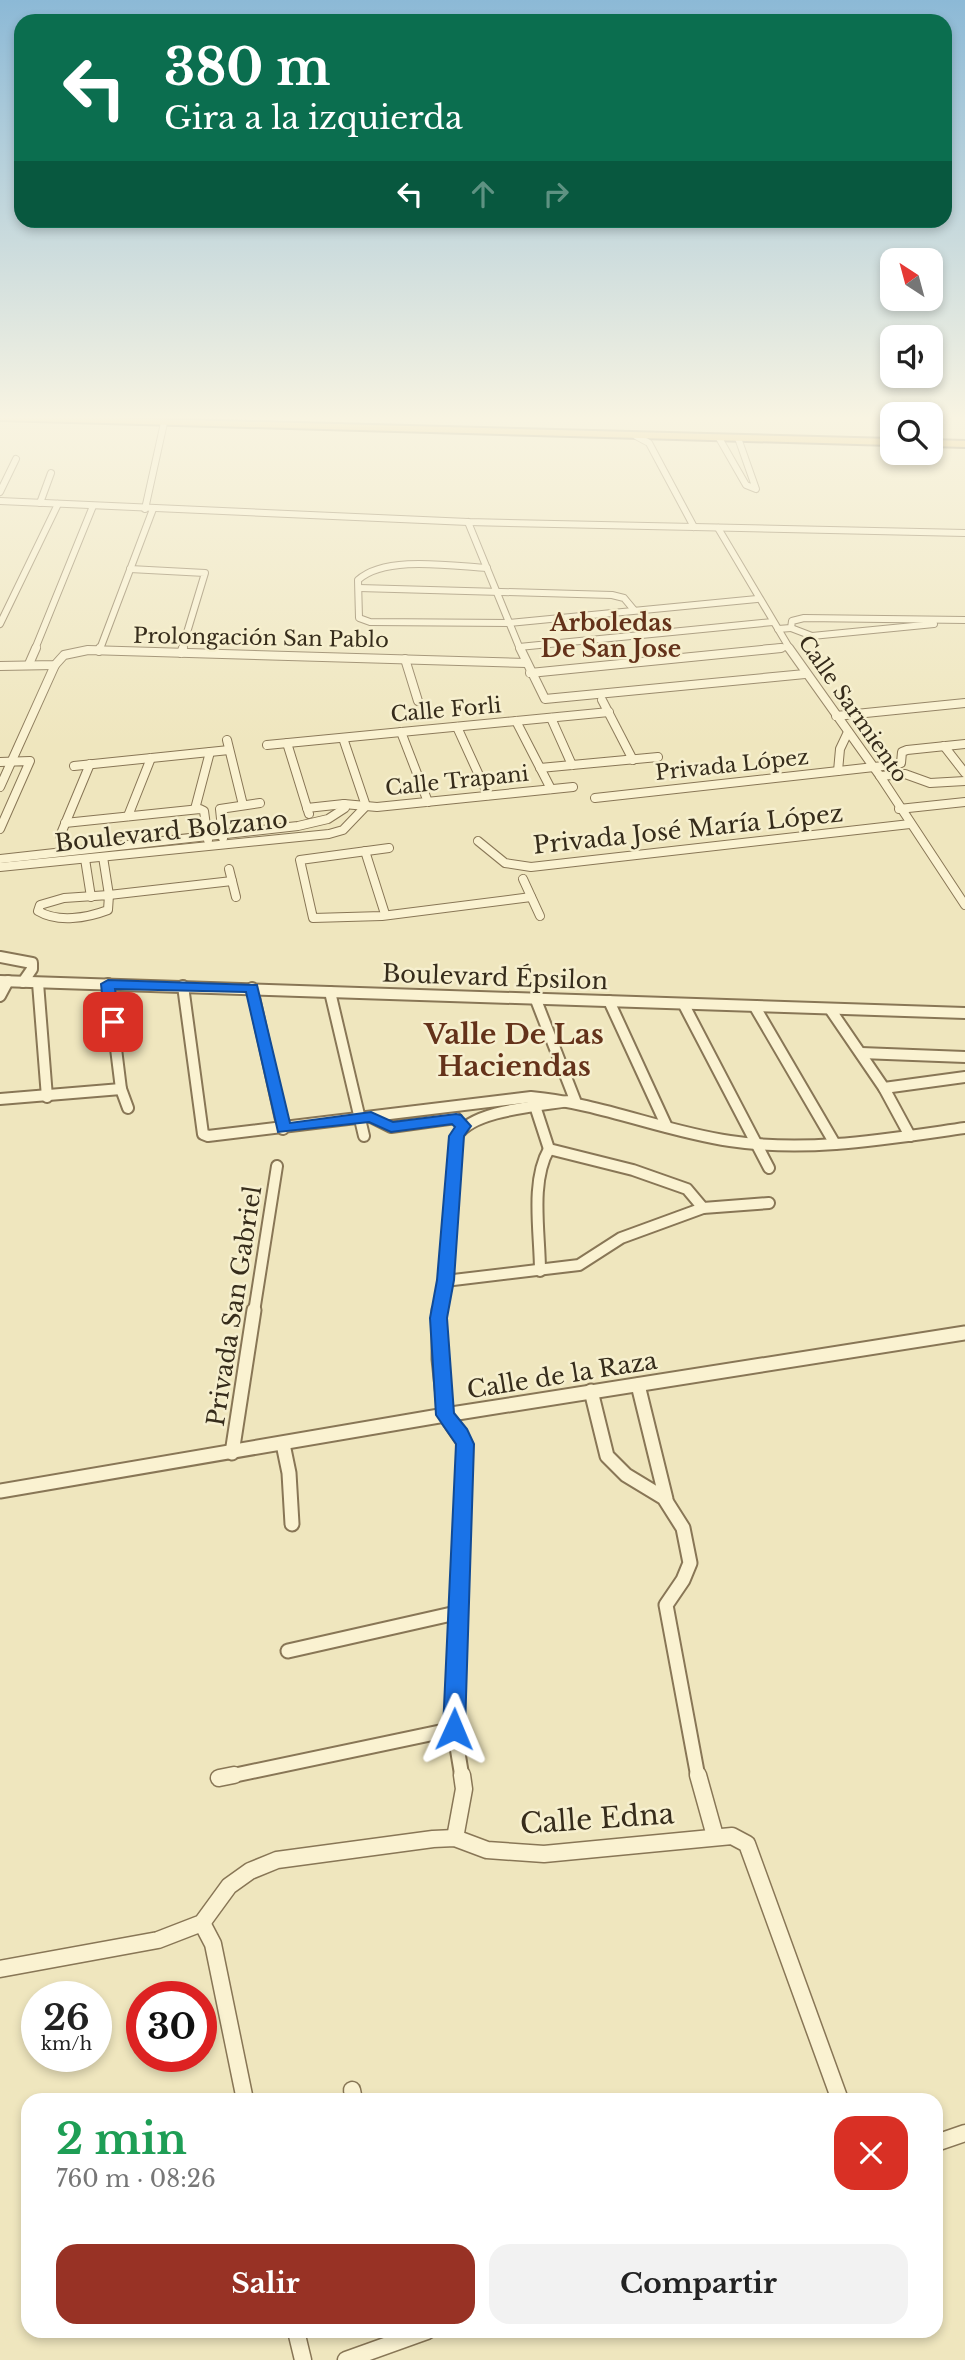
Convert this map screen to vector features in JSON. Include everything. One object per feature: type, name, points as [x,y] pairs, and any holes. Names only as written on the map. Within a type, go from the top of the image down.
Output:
[{"type":"street","points":[[0,624],[4,609],[47,525]]},
{"type":"street","points":[[29,664],[85,525]]},
{"type":"street","points":[[99,651],[144,525]]},
{"type":"street","points":[[469,525],[530,673],[545,699],[805,674]]},
{"type":"street","points":[[610,525],[965,533]]},
{"type":"street","name":"Calle Sarmiento","points":[[718,528],[757,599],[805,674],[880,776],[965,905]]},
{"type":"street","points":[[487,568],[396,565],[370,570],[360,576],[359,618],[362,621],[509,623],[757,599]]},
{"type":"street","points":[[130,569],[205,573],[181,653]]},
{"type":"street","points":[[359,588],[617,596],[624,598],[634,610]]},
{"type":"street","points":[[791,628],[792,621],[810,618],[965,620]]},
{"type":"street","points":[[519,647],[775,625],[791,628],[801,634],[817,636],[922,627],[938,621]]},
{"type":"street","points":[[530,673],[788,647]]},
{"type":"street","name":"Prolongación San Pablo","points":[[0,666],[55,665],[58,658],[71,652],[99,651],[526,663]]},
{"type":"street","points":[[405,659],[418,701]]},
{"type":"street","points":[[0,787],[55,665]]},
{"type":"street","points":[[602,700],[633,760]]},
{"type":"street","points":[[836,716],[965,703]]},
{"type":"street","name":"Calle Forli","points":[[267,746],[609,712]]},
{"type":"street","points":[[551,718],[572,765]]},
{"type":"street","points":[[516,721],[551,789]]},
{"type":"street","points":[[457,727],[488,796]]},
{"type":"street","points":[[401,732],[428,802]]},
{"type":"street","points":[[838,771],[840,749],[848,732]]},
{"type":"street","points":[[341,831],[366,806],[343,738]]},
{"type":"street","points":[[226,740],[243,805]]},
{"type":"street","points":[[287,743],[310,817]]},
{"type":"street","points":[[944,746],[965,744]]},
{"type":"street","points":[[944,746],[965,773]]},
{"type":"street","name":"Privada López","points":[[595,798],[901,763],[902,752],[907,750],[944,746]]},
{"type":"street","points":[[74,765],[229,750]]},
{"type":"street","points":[[195,809],[210,752]]},
{"type":"street","points":[[540,768],[658,757]]},
{"type":"street","points":[[128,816],[151,758]]},
{"type":"street","points":[[0,762],[30,761],[0,829]]},
{"type":"street","points":[[60,836],[90,764]]},
{"type":"street","points":[[880,776],[905,774],[930,783],[965,781]]},
{"type":"street","name":"Calle Trapani","points":[[344,804],[366,806],[428,802],[573,787]]},
{"type":"street","points":[[900,808],[965,802]]},
{"type":"street","points":[[225,845],[219,810],[260,803]]},
{"type":"street","points":[[307,808],[344,804],[344,809],[328,819],[341,831],[349,853]]},
{"type":"street","points":[[65,823],[195,809],[204,811],[209,846]]},
{"type":"street","name":"Boulevard Bolzano","points":[[0,859],[208,836],[328,819]]},
{"type":"street","name":"Privada José María López","points":[[478,841],[505,863],[531,867],[910,824]]},
{"type":"street","name":"Boulevard Bolzano","points":[[0,867],[341,831]]},
{"type":"street","points":[[322,835],[330,855]]},
{"type":"street","points":[[389,848],[330,855],[299,862],[313,918],[324,920],[531,897]]},
{"type":"street","points":[[365,851],[385,914]]},
{"type":"street","points":[[103,857],[108,895],[108,910],[94,916],[45,916],[38,911],[40,905],[49,901],[91,897],[108,895],[232,881]]},
{"type":"street","points":[[85,859],[91,897]]},
{"type":"street","points":[[229,869],[236,897]]},
{"type":"street","points":[[523,879],[540,916]]},
{"type":"street","points":[[0,957],[32,963],[32,969],[23,982]]},
{"type":"street","points":[[0,996],[3,980]]},
{"type":"street","name":"Boulevard Épsilon","points":[[3,980],[965,1013]]},
{"type":"street","points":[[38,982],[47,1097]]},
{"type":"street","points":[[108,984],[121,1089],[128,1108]]},
{"type":"street","points":[[183,986],[203,1134],[283,1129],[531,1097],[575,1100],[667,1127],[757,1145],[835,1144],[965,1128]]},
{"type":"street","points":[[252,988],[283,1129]]},
{"type":"street","points":[[330,992],[364,1136]]},
{"type":"street","points":[[536,1000],[575,1100]]},
{"type":"street","points":[[609,1001],[667,1127]]},
{"type":"street","points":[[684,1005],[769,1168]]},
{"type":"street","points":[[755,1007],[835,1144]]},
{"type":"street","points":[[830,1009],[884,1088],[910,1136]]},
{"type":"street","points":[[861,1053],[965,1057]]},
{"type":"street","points":[[884,1088],[965,1077]]},
{"type":"street","points":[[0,1099],[121,1089]]},
{"type":"street","points":[[371,1117],[391,1127],[459,1122],[536,1110],[575,1100]]},
{"type":"street","points":[[446,1107],[459,1122],[445,1280],[438,1318],[445,1415],[461,1434],[465,1444],[456,1613],[454,1729],[463,1766],[464,1790],[455,1839]]},
{"type":"street","points":[[536,1110],[549,1149],[541,1163],[539,1183],[540,1270]]},
{"type":"street","points":[[549,1149],[633,1170],[687,1189],[703,1208]]},
{"type":"street","name":"Privada San Gabriel","points":[[232,1453],[277,1166]]},
{"type":"street","points":[[445,1280],[579,1265],[621,1238],[703,1208],[769,1203]]},
{"type":"street","name":"Calle de la Raza","points":[[0,1491],[591,1391],[965,1333]]},
{"type":"street","points":[[638,1385],[666,1499],[679,1520],[690,1562],[666,1605],[698,1776],[715,1836]]},
{"type":"street","points":[[591,1391],[607,1456],[613,1465],[628,1479],[666,1499]]},
{"type":"street","points":[[283,1444],[289,1473],[292,1524]]},
{"type":"street","points":[[288,1651],[456,1613]]},
{"type":"street","points":[[219,1779],[454,1729]]},
{"type":"street","name":"Calle Edna","points":[[202,1923],[229,1886],[250,1871],[277,1860],[455,1839],[487,1850],[544,1854],[732,1836],[747,1844],[837,2093]]},
{"type":"street","points":[[0,1969],[158,1940],[202,1923],[213,1944],[244,2093]]},
{"type":"street","points":[[943,2141],[965,2133]]},
{"type":"street","points":[[298,2338],[303,2360]]},
{"type":"street","points":[[346,2360],[405,2338]]},
{"type":"district","name":"Arboledas De San Jose","points":[[611,636]]},
{"type":"district","name":"Valle De Las Haciendas","points":[[514,1050]]},
{"type":"route","points":[[113,1022],[108,984],[252,988],[283,1129],[371,1117],[391,1127],[456,1118],[463,1126],[457,1136],[445,1280],[438,1318],[445,1415],[461,1434],[465,1444],[457,1589],[454,1729]]}]
